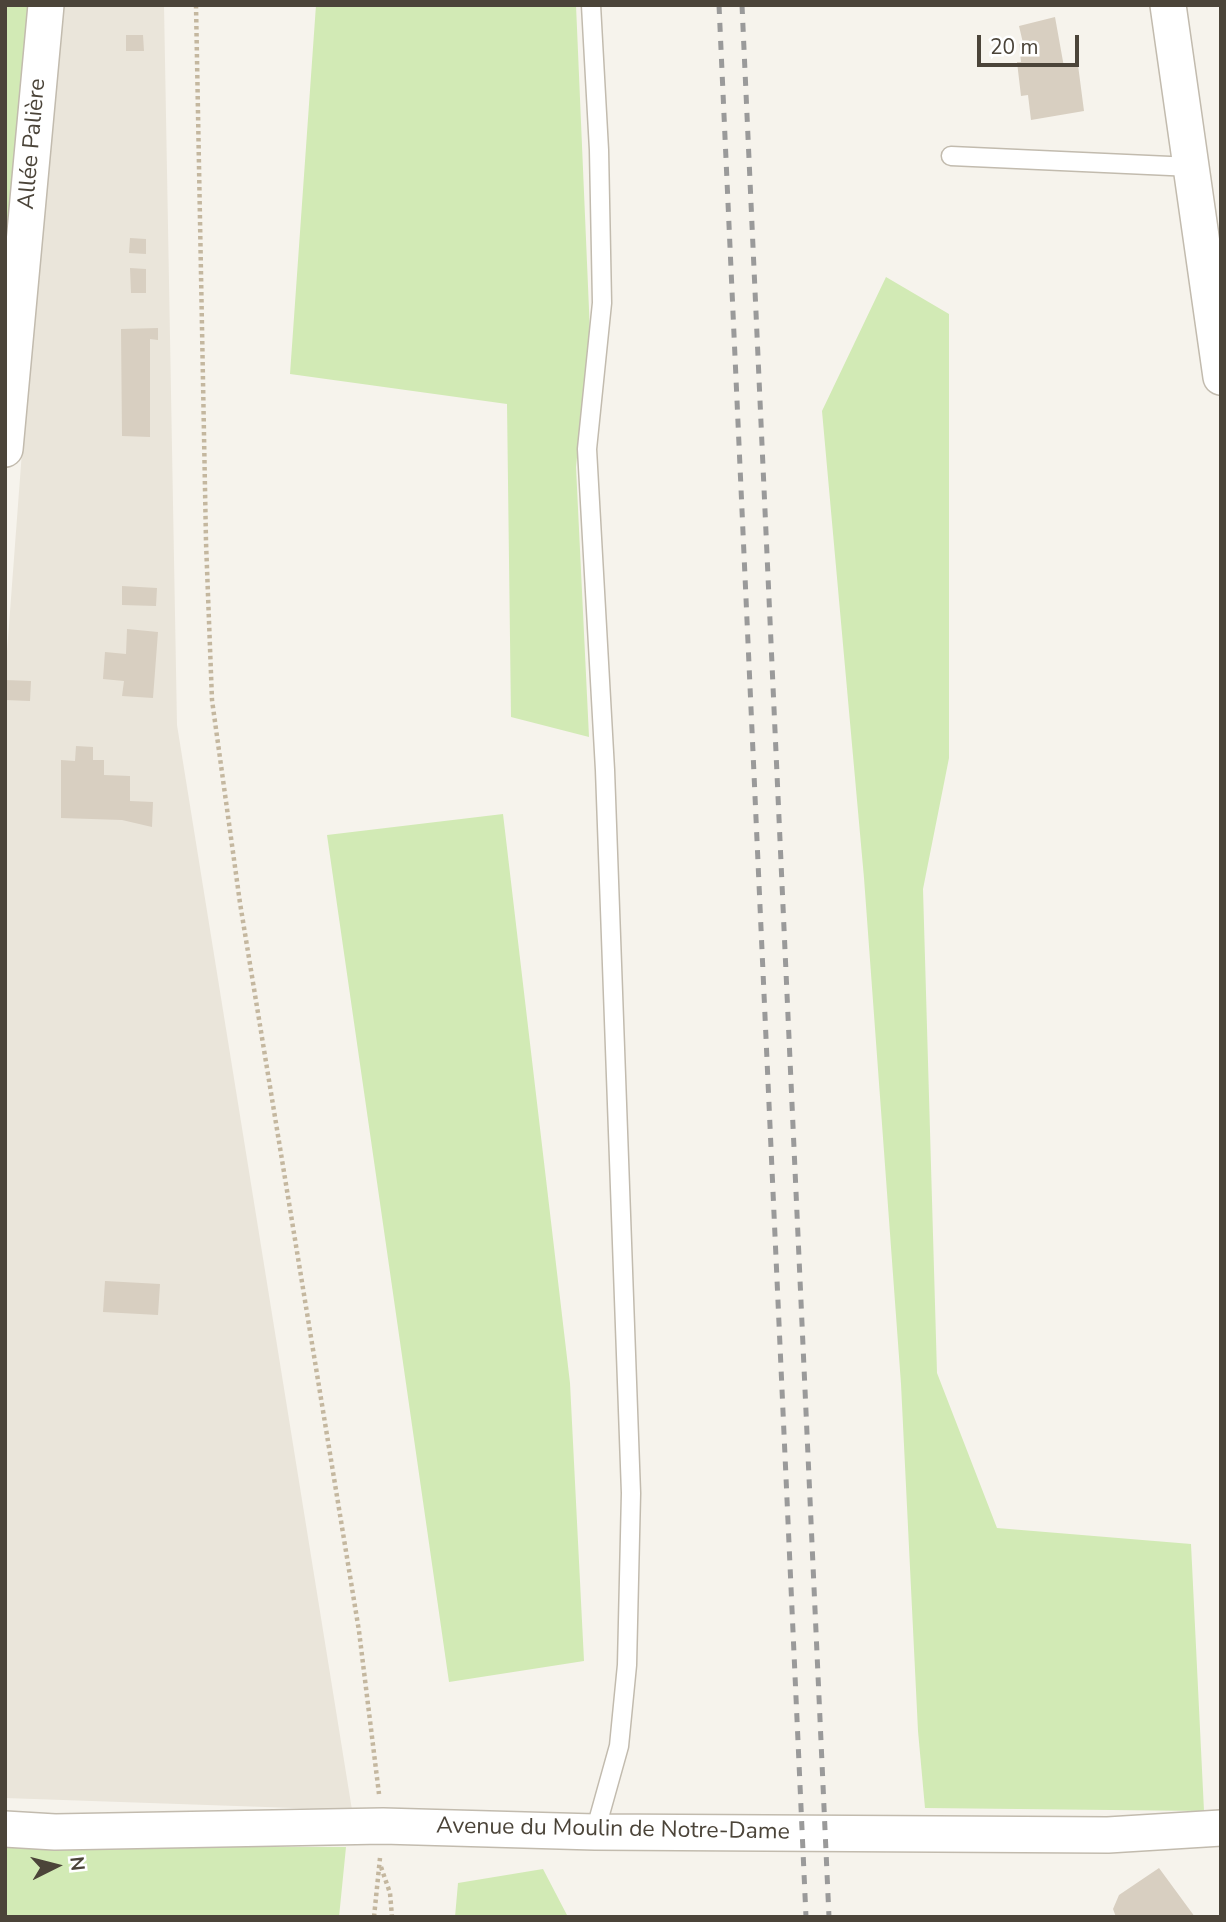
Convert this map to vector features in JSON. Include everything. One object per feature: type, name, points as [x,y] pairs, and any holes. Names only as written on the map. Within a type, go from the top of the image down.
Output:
[{"type":"street","name":"Allée Palière","points":[[5,449],[46,5]]},
{"type":"street","points":[[1168,5],[1221,377]]},
{"type":"street","name":"Avenue du Moulin de Notre-Dame","points":[[5,1829],[55,1832],[383,1826],[595,1832],[1108,1835],[1221,1828]]},
{"type":"lane","points":[[591,5],[599,150],[602,303],[587,449],[605,770],[631,1493],[627,1665],[619,1746],[595,1832]]},
{"type":"lane","points":[[951,156],[1192,167]]},
{"type":"path","points":[[196,5],[205,529],[212,700],[242,916],[359,1631],[383,1826],[374,1917]]},
{"type":"path","points":[[379,1863],[390,1893],[393,1917]]},
{"type":"shaded area","points":[[61,5],[164,5],[177,725],[352,1810],[5,1798],[5,678],[27,385]]},
{"type":"green space","points":[[5,5],[29,5],[5,266]]},
{"type":"green space","points":[[316,5],[576,5],[590,333],[576,467],[589,737],[511,717],[507,404],[290,374]]},
{"type":"green space","points":[[886,277],[949,314],[949,758],[923,889],[937,1373],[997,1528],[1191,1544],[1204,1811],[925,1808],[918,1731],[901,1384],[864,878],[822,411]]},
{"type":"green space","points":[[503,814],[570,1383],[584,1661],[449,1682],[327,835]]},
{"type":"green space","points":[[5,1846],[346,1847],[339,1917],[5,1917]]},
{"type":"green space","points":[[543,1869],[568,1917],[455,1917],[458,1883]]},
{"type":"building","points":[[1055,17],[1064,67],[1078,65],[1084,111],[1031,120],[1028,95],[1021,96],[1017,62],[1021,62],[1019,44],[1023,43],[1019,26]]},
{"type":"building","points":[[126,35],[143,35],[144,51],[126,51]]},
{"type":"building","points":[[130,238],[146,239],[146,254],[129,253]]},
{"type":"building","points":[[130,268],[146,269],[146,293],[131,293]]},
{"type":"building","points":[[158,328],[158,340],[150,339],[150,437],[122,436],[121,329]]},
{"type":"building","points":[[122,586],[157,588],[156,606],[122,605]]},
{"type":"building","points":[[127,629],[158,632],[153,698],[122,696],[124,681],[103,679],[105,652],[126,654]]},
{"type":"building","points":[[5,680],[31,681],[30,701],[5,700]]},
{"type":"building","points":[[76,746],[93,747],[93,760],[104,760],[104,775],[130,776],[130,801],[153,802],[152,827],[122,820],[61,818],[61,760],[75,761]]},
{"type":"building","points":[[105,1281],[160,1284],[158,1315],[103,1312]]},
{"type":"building","points":[[1159,1868],[1195,1917],[1116,1917],[1113,1909],[1119,1895]]},
{"type":"railway","points":[[719,5],[806,1917]]},
{"type":"railway","points":[[742,5],[829,1917]]}]
